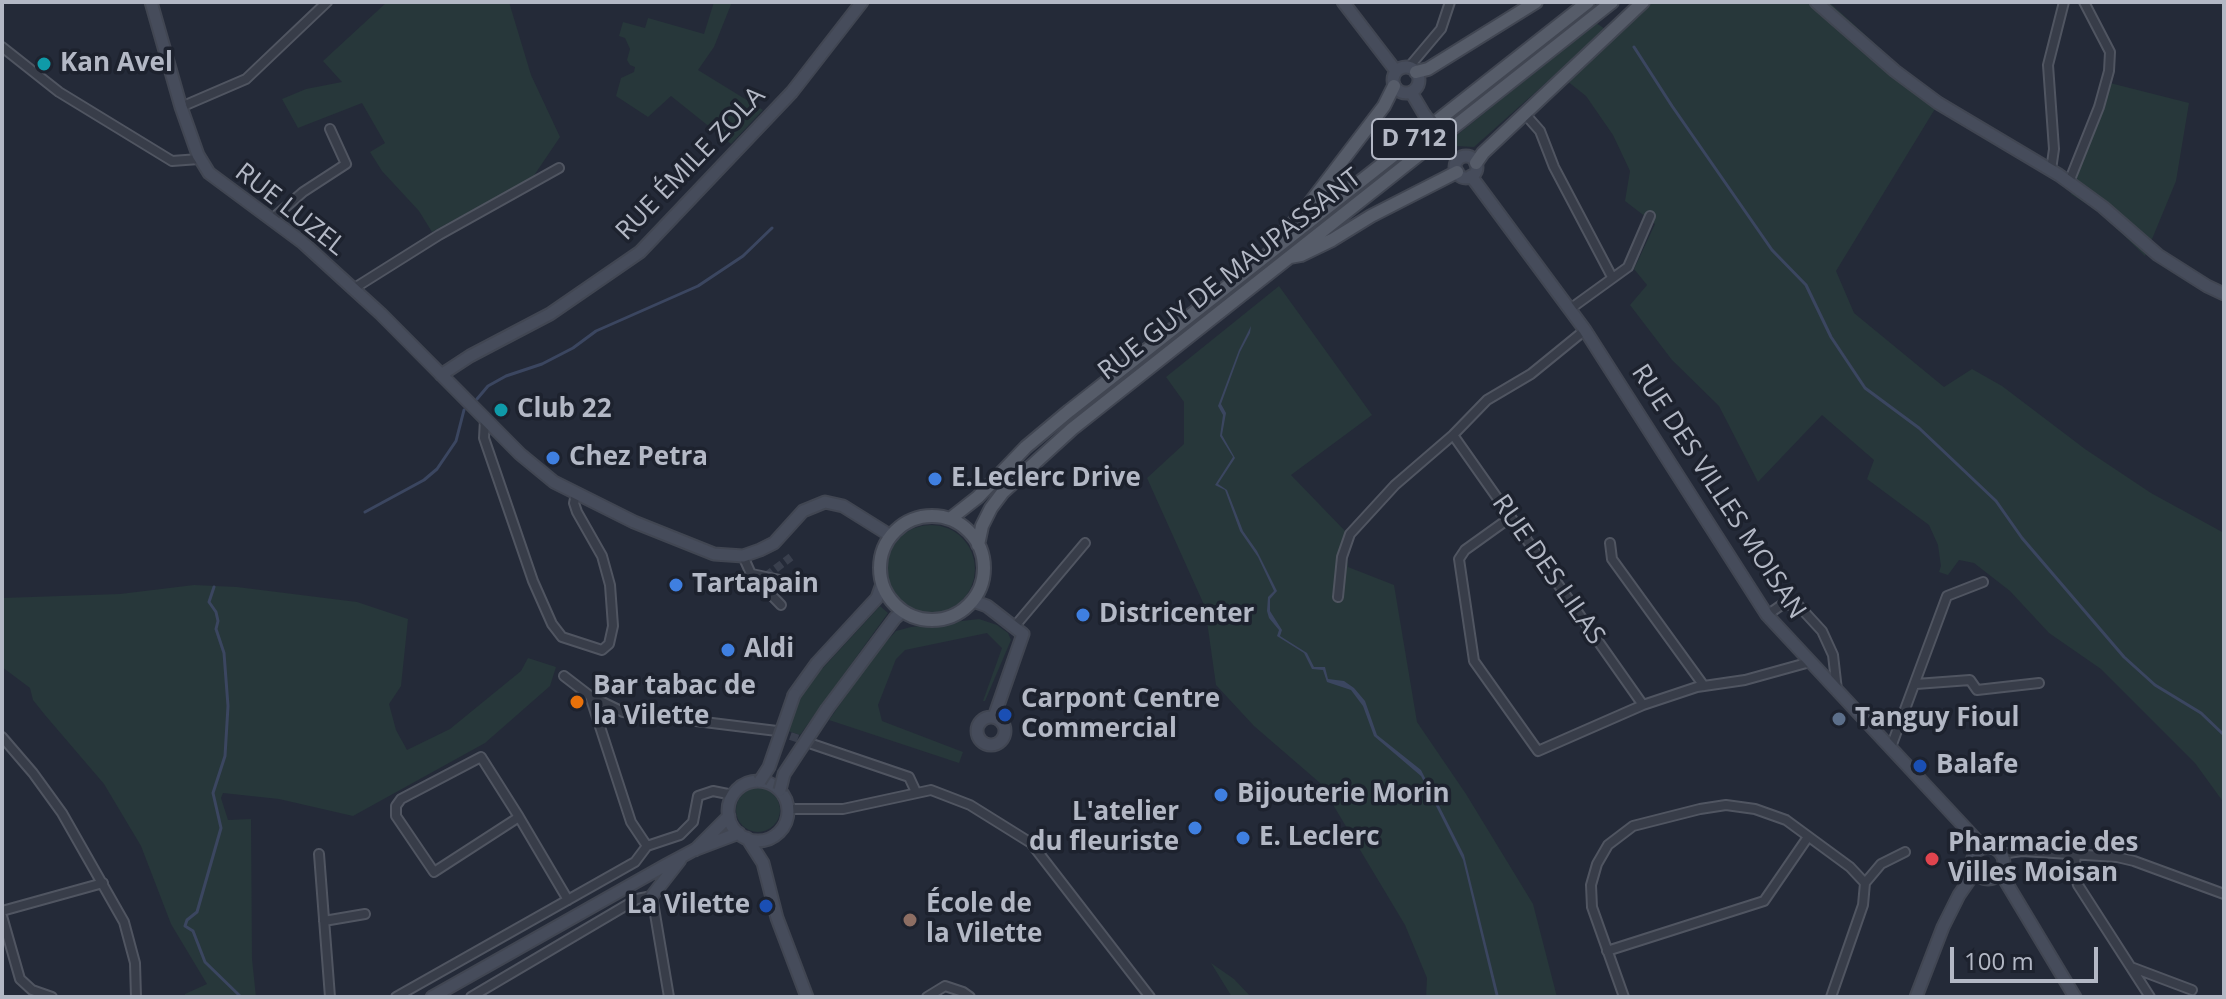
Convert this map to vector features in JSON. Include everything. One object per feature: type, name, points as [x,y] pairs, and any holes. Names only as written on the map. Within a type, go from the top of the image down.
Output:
[{"type":"main road","name":"RUE LUZEL","points":[[151,2],[199,159],[216,180],[302,242],[538,469],[576,494],[714,554],[743,556]]},
{"type":"main road","name":"RUE ÉMILE ZOLA","points":[[441,375],[470,356],[550,314],[640,252],[792,92],[862,2]]},
{"type":"main road","points":[[1343,2],[1396,71]]},
{"type":"main road","points":[[1241,276],[1300,216],[1384,106],[1394,86],[1396,71],[1402,67],[1412,70],[1441,62],[1455,50],[1536,2]]},
{"type":"main road","name":"RUE GUY DE MAUPASSANT","points":[[950,519],[978,497],[1026,447],[1069,411],[1588,2]]},
{"type":"main road","name":"RUE GUY DE MAUPASSANT","points":[[978,545],[982,526],[991,508],[1030,465],[1287,257],[1612,2]]},
{"type":"main road","points":[[1411,92],[1465,177],[1474,170],[1483,153],[1643,2]]},
{"type":"main road","points":[[1816,2],[1895,71],[1938,103],[2069,182],[2158,255],[2224,294]]},
{"type":"main road","points":[[1411,92],[1418,83],[1412,70]]},
{"type":"main road","points":[[1394,86],[1400,91],[1411,92]]},
{"type":"main road","points":[[1287,257],[1301,255],[1332,240],[1458,166],[1468,156],[1474,170]]},
{"type":"main road","name":"RUE DES VILLES MOISAN","points":[[1474,170],[1585,330],[1767,615],[1984,848]]},
{"type":"main road","points":[[743,556],[774,543],[803,511],[825,502],[843,506],[891,536]]},
{"type":"main road","points":[[934,516],[950,519],[971,534],[978,545],[984,574],[973,601],[961,612],[932,621],[902,612],[890,600],[882,584],[879,567],[891,536],[903,525],[918,518],[934,516]]},
{"type":"main road","points":[[760,781],[769,767],[794,695],[817,663],[877,598],[882,584]]},
{"type":"main road","points":[[973,601],[987,606],[1023,634],[994,717]]},
{"type":"main road","points":[[763,863],[771,838],[785,824],[788,809],[780,790],[784,774],[827,709],[902,612]]},
{"type":"main road","points":[[694,850],[729,816],[733,795],[745,784],[760,781],[780,790]]},
{"type":"main road","points":[[729,816],[763,863],[777,918],[807,997]]},
{"type":"main road","points":[[432,997],[694,850],[743,836],[755,840],[771,838]]},
{"type":"main road","points":[[1916,997],[1943,927],[1975,872],[1973,857],[1984,848],[1993,848],[2001,854],[2004,863],[2000,872],[1988,879],[1975,872]]},
{"type":"main road","points":[[652,896],[683,856]]},
{"type":"main road","points":[[2000,872],[2075,997]]},
{"type":"street","points":[[181,107],[246,79],[327,2]]},
{"type":"street","points":[[1412,70],[1441,29],[1450,2]]},
{"type":"street","points":[[2051,170],[2054,149],[2048,65],[2064,2]]},
{"type":"street","points":[[2069,182],[2099,107],[2109,71],[2110,52],[2084,2]]},
{"type":"street","points":[[2,47],[59,92],[172,161],[199,159]]},
{"type":"street","points":[[1525,114],[1540,131],[1554,167],[1612,277]]},
{"type":"street","points":[[272,219],[303,192],[346,164],[330,129]]},
{"type":"street","points":[[353,289],[439,235],[559,168]]},
{"type":"street","points":[[1570,309],[1628,267],[1650,216]]},
{"type":"street","points":[[1338,597],[1342,557],[1350,534],[1395,485],[1453,435],[1487,400],[1531,374],[1585,330]]},
{"type":"street","points":[[485,419],[484,438],[533,581],[552,624],[562,637],[602,650],[609,644],[613,626],[610,585],[602,556],[577,512],[574,503],[576,494]]},
{"type":"street","name":"RUE DES LILAS","points":[[1453,435],[1643,705]]},
{"type":"street","points":[[1511,517],[1465,550],[1459,559],[1474,661],[1538,751],[1643,705],[1704,686],[1770,674],[1810,662]]},
{"type":"street","points":[[1015,626],[1085,543]]},
{"type":"street","points":[[1610,543],[1612,559],[1704,686]]},
{"type":"street","points":[[743,556],[751,574],[781,605]]},
{"type":"street","points":[[751,574],[808,586]]},
{"type":"street","points":[[1891,747],[1947,596],[1983,582]]},
{"type":"street","points":[[1767,615],[1783,604],[1799,606],[1822,631],[1833,655],[1837,691]]},
{"type":"street","points":[[564,676],[590,696],[623,712],[777,731]]},
{"type":"street","points":[[1916,684],[1970,680],[1977,690],[2039,683]]},
{"type":"street","points":[[590,696],[631,822],[647,846]]},
{"type":"street","points":[[2,737],[62,813],[124,922],[135,963],[136,997]]},
{"type":"street","points":[[812,744],[909,777],[916,792]]},
{"type":"street","points":[[519,817],[434,872],[396,816],[396,806],[401,799],[481,757],[519,817],[568,900]]},
{"type":"street","points":[[788,809],[843,809],[931,790],[970,805],[1031,843],[1150,997]]},
{"type":"street","points":[[396,997],[635,862],[647,846],[680,835],[693,822],[698,796],[713,791],[733,795]]},
{"type":"street","points":[[1624,997],[1592,907],[1591,885],[1597,864],[1608,845],[1633,826],[1726,805],[1755,809],[1786,820],[1850,867],[1865,883]]},
{"type":"street","points":[[1607,951],[1764,901],[1808,837]]},
{"type":"street","points":[[2001,854],[2022,851],[2134,861],[2224,894]]},
{"type":"street","points":[[1831,997],[1863,905],[1865,883],[1881,864],[1905,852]]},
{"type":"street","points":[[319,854],[330,997]]},
{"type":"street","points":[[2076,855],[2074,872],[2078,885],[2150,997]]},
{"type":"street","points":[[52,997],[32,990],[20,979],[2,914],[103,883]]},
{"type":"street","points":[[471,997],[637,899],[652,896],[669,997]]},
{"type":"street","points":[[324,921],[365,914]]},
{"type":"street","points":[[2131,967],[2192,990]]},
{"type":"street","points":[[927,997],[945,986],[966,994]]},
{"type":"shaded area","points":[[387,2],[509,2],[531,75],[560,137],[533,177],[432,232],[419,211],[382,171],[370,152],[385,143],[362,103],[298,128],[282,99],[306,89],[342,82],[323,61]]},
{"type":"shaded area","points":[[714,2],[732,2],[714,47],[698,70],[763,110],[731,144],[671,96],[648,117],[616,96],[621,78],[634,72],[635,67],[627,60],[630,49],[625,38],[619,36],[623,22],[645,28],[648,18],[704,34]]},
{"type":"shaded area","points":[[1653,2],[1829,2],[1941,99],[1836,271],[1854,313],[1944,387],[1972,369],[2002,386],[2085,449],[2151,493],[2224,533],[2224,803],[2195,763],[2101,669],[2049,633],[2010,591],[1974,563],[1959,560],[1948,575],[1939,572],[1938,545],[1929,525],[1867,479],[1874,460],[1822,415],[1758,482],[1719,406],[1672,360],[1630,305],[1647,285],[1634,269],[1655,224],[1625,201],[1630,171],[1613,135],[1586,96],[1557,73],[1474,147],[1457,146],[1452,139],[1596,23],[1616,36]]},
{"type":"shaded area","points":[[2110,83],[2189,103],[2176,181],[2145,256],[2102,214],[2071,194]]},
{"type":"shaded area","points":[[1279,286],[1372,415],[1291,475],[1346,532],[1348,567],[1394,585],[1417,722],[1466,794],[1533,904],[1557,997],[1426,997],[1427,978],[1405,925],[1320,783],[1254,726],[1216,685],[1205,607],[1147,478],[1184,444],[1184,402],[1166,377]]},
{"type":"shaded area","points":[[931,525],[948,528],[962,538],[972,552],[975,569],[972,586],[962,600],[948,610],[931,613],[914,610],[900,600],[890,586],[887,569],[890,552],[900,538],[914,528]]},
{"type":"shaded area","points":[[194,585],[237,587],[357,602],[408,619],[401,686],[389,704],[396,730],[407,750],[450,729],[521,671],[528,658],[556,667],[550,686],[485,743],[353,816],[279,799],[223,793],[221,798],[228,820],[251,819],[252,959],[256,997],[185,997],[185,994],[207,984],[171,924],[141,846],[104,784],[33,700],[30,688],[2,667],[2,598],[120,594]]},
{"type":"shaded area","points":[[880,606],[888,613],[800,735],[788,731],[793,712],[809,683]]},
{"type":"shaded area","points":[[979,619],[997,625],[1008,633],[1011,640],[985,701],[1002,648],[987,633],[905,650],[896,659],[878,705],[882,721],[963,752],[959,763],[829,720],[875,654],[896,631]]},
{"type":"shaded area","points":[[758,788],[773,795],[780,810],[773,825],[758,832],[743,825],[736,810],[743,795]]},
{"type":"shaded area","points":[[1211,963],[1234,979],[1251,997],[1232,997]]},
{"type":"water","points":[[1251,326],[1221,404],[1226,413],[1222,435],[1235,458],[1218,484],[1227,490],[1243,531],[1257,551],[1277,591],[1270,599],[1270,611],[1282,630],[1280,636],[1307,653],[1314,667],[1325,667],[1328,679],[1344,681],[1354,688],[1365,701],[1377,735],[1421,770],[1464,855],[1499,997],[1496,997],[1463,860],[1421,776],[1374,736],[1363,706],[1351,690],[1327,682],[1323,670],[1312,669],[1304,653],[1277,636],[1279,630],[1267,611],[1268,597],[1274,591],[1258,557],[1240,531],[1225,490],[1215,485],[1233,457],[1220,436],[1223,415],[1218,406],[1239,350]]},
{"type":"waterway","points":[[1634,47],[1772,250],[1806,285],[1831,337],[1865,388],[1919,428],[1996,501],[2022,538],[2124,657],[2155,685],[2201,713],[2224,735]]},
{"type":"waterway","points":[[477,399],[488,386],[506,376],[542,364],[573,348],[596,331],[698,286],[743,256],[772,228]]},
{"type":"waterway","points":[[365,512],[424,480],[437,469],[456,441],[464,410]]},
{"type":"waterway","points":[[214,587],[209,602],[216,612],[216,629],[224,653],[228,706],[225,756],[213,793],[221,828],[197,912],[185,926],[193,931],[205,962],[241,997]]},
{"type":"tunnel","points":[[766,576],[791,557]]},
{"type":"tunnel","points":[[779,732],[808,742]]},
{"type":"place","name":"Kan Avel","points":[[44,64]]},
{"type":"place","name":"Club 22","points":[[501,410]]},
{"type":"place","name":"Chez Petra","points":[[553,458]]},
{"type":"place","name":"E.Leclerc Drive","points":[[935,479]]},
{"type":"place","name":"Tartapain","points":[[676,585]]},
{"type":"place","name":"Districenter","points":[[1083,615]]},
{"type":"place","name":"Aldi","points":[[728,650]]},
{"type":"place","name":"Bar tabac de la Vilette","points":[[577,702]]},
{"type":"place","name":"Carpont Centre Commercial","points":[[1005,715]]},
{"type":"place","name":"Tanguy Fioul","points":[[1839,719]]},
{"type":"place","name":"Balafe","points":[[1920,766]]},
{"type":"place","name":"Bijouterie Morin","points":[[1221,795]]},
{"type":"place","name":"L'atelier du fleuriste","points":[[1195,828]]},
{"type":"place","name":"E. Leclerc","points":[[1243,838]]},
{"type":"place","name":"Pharmacie des Villes Moisan","points":[[1932,859]]},
{"type":"place","name":"La Vilette","points":[[766,906]]},
{"type":"place","name":"École de la Vilette","points":[[910,920]]}]
